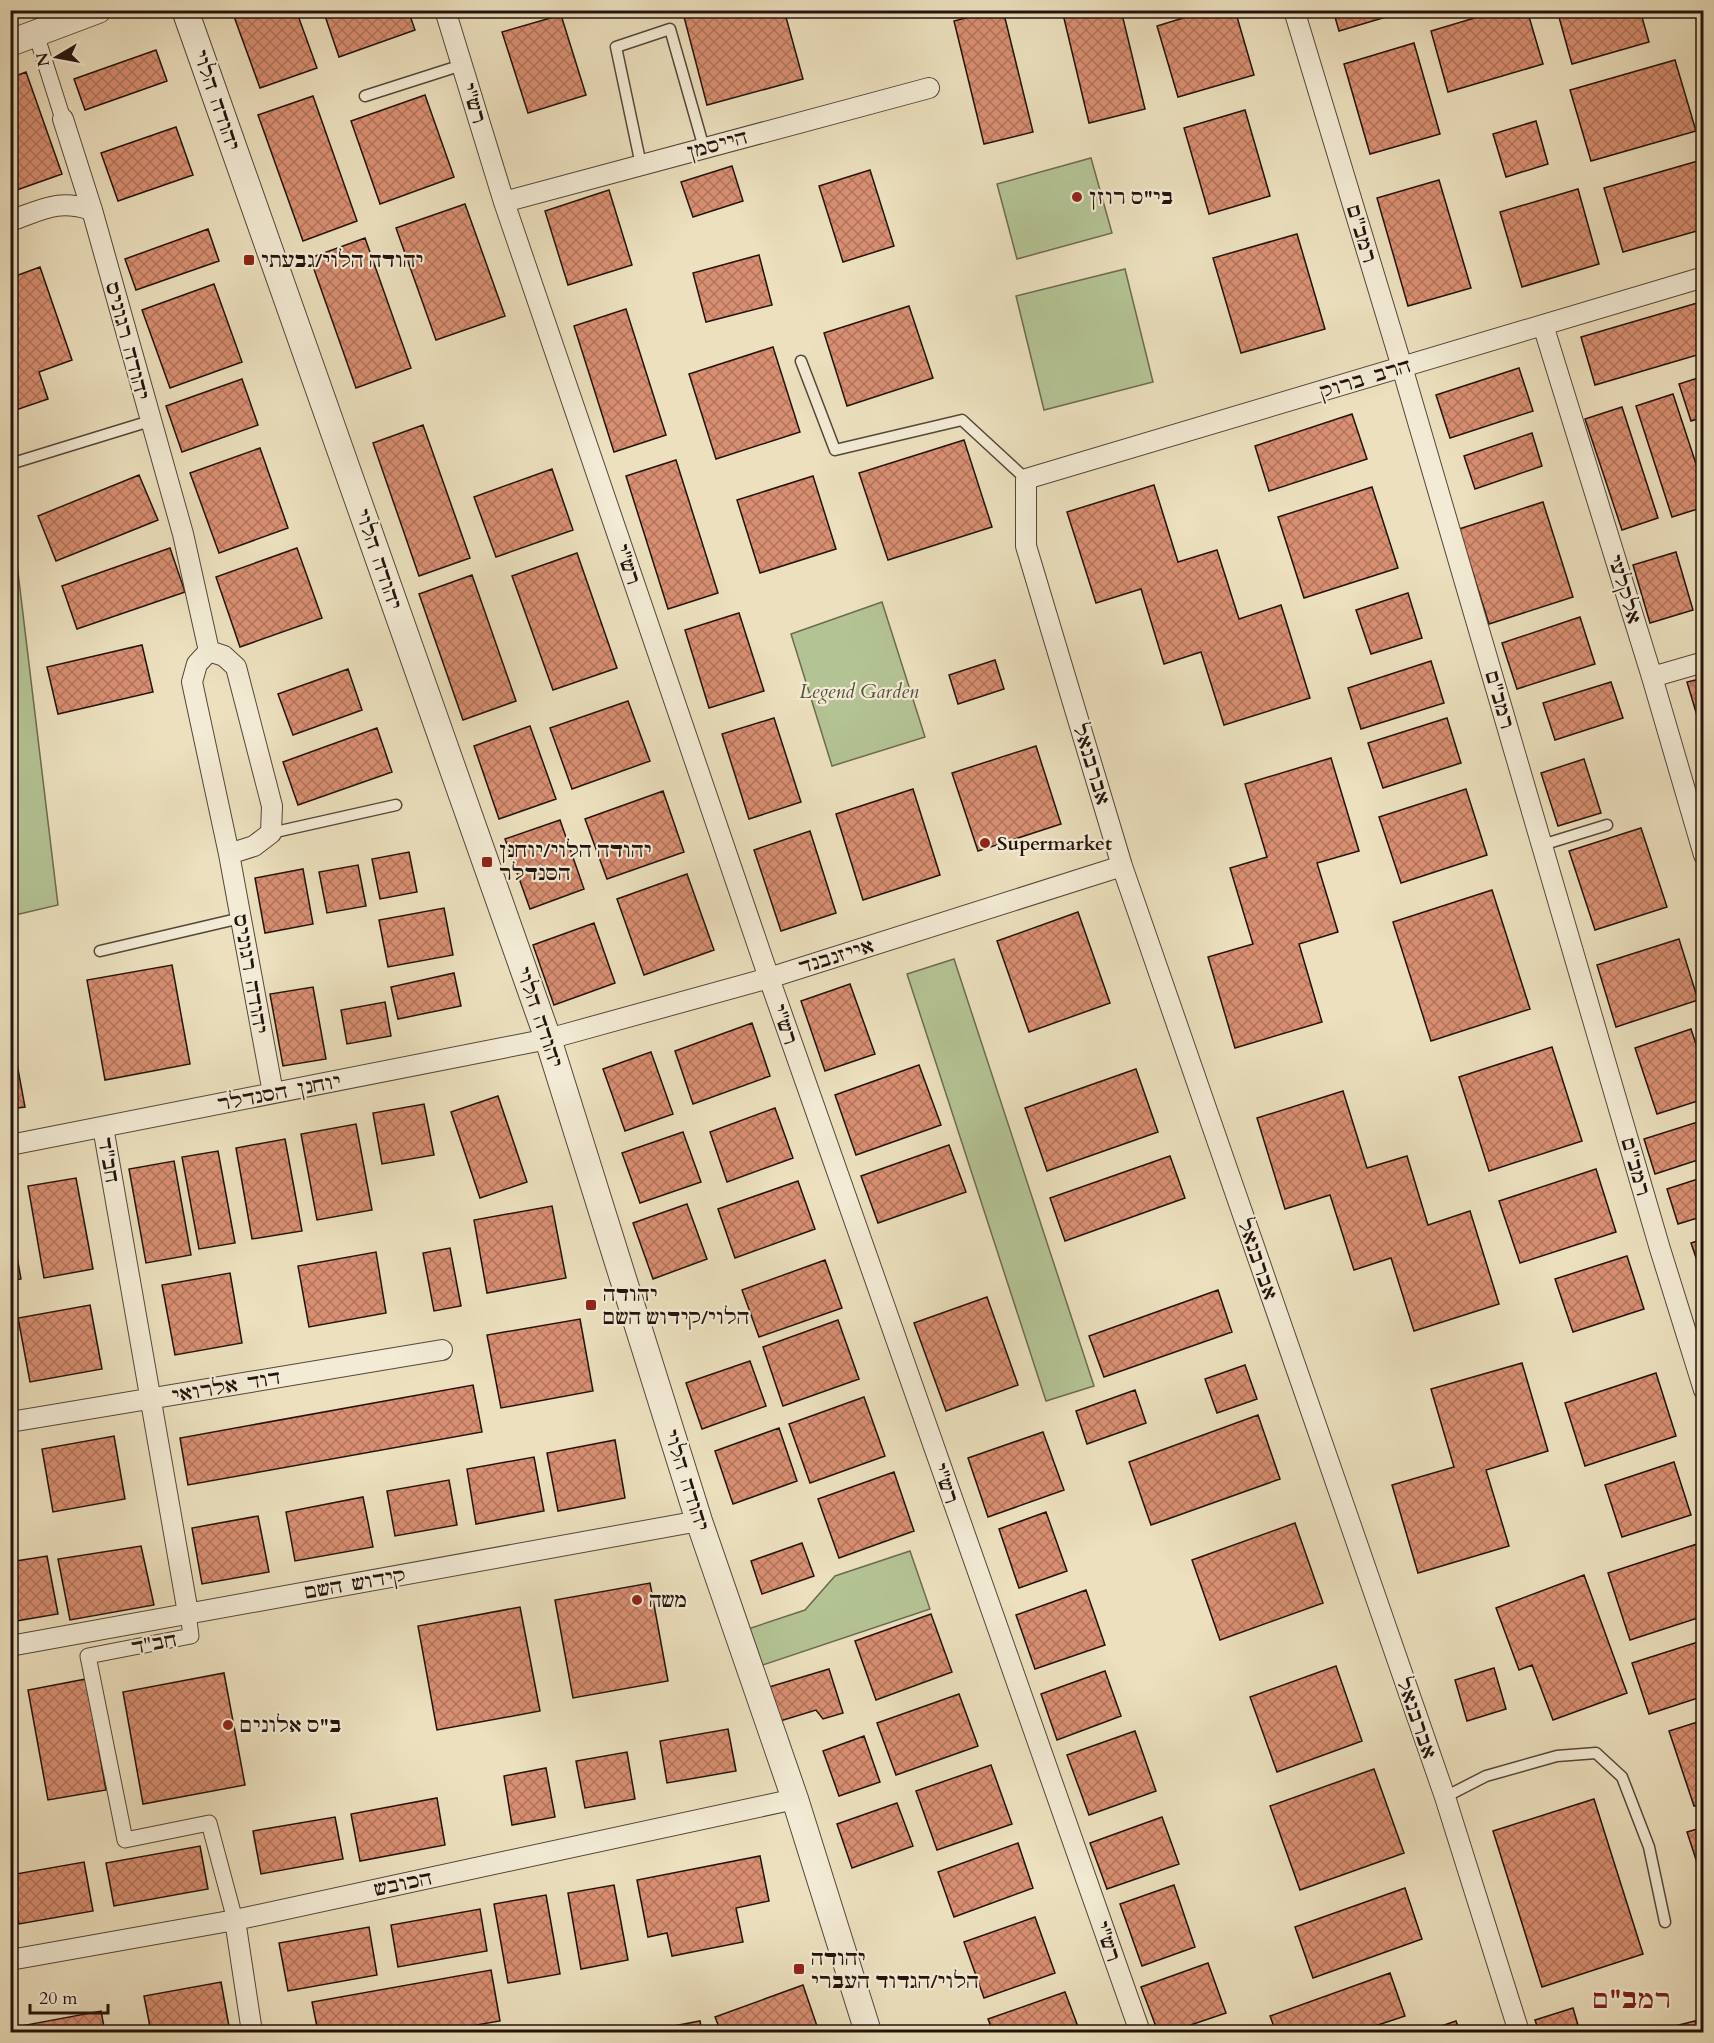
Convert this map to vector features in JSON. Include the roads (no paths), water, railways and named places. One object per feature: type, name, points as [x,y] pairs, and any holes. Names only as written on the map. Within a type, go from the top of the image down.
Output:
[{"type":"street","points":[[10,43],[98,10]]},
{"type":"street","name":"יהודה הלוי","points":[[185,10],[548,1039],[699,1521],[795,1798],[868,2032]]},
{"type":"street","name":"רש\"י","points":[[445,10],[504,202],[769,978],[1140,2032]]},
{"type":"street","name":"רמב\"ם","points":[[1294,10],[1402,367],[1660,1249],[1704,1390]]},
{"type":"street","name":"יהודה רגוניס","points":[[36,34],[92,210],[183,534],[209,651],[197,664],[192,682],[229,854],[273,1093]]},
{"type":"street","name":"הייסמן","points":[[504,202],[929,88]]},
{"type":"street","points":[[10,220],[57,204],[77,205],[92,210]]},
{"type":"street","name":"הרב ברוק","points":[[1026,479],[1704,277]]},
{"type":"street","name":"אלקלעי","points":[[1543,325],[1652,677],[1704,855]]},
{"type":"street","name":"אברבנאל","points":[[1026,479],[1026,546],[1122,866],[1444,1797],[1519,2032]]},
{"type":"street","points":[[209,651],[224,656],[236,668],[272,806],[271,833],[254,846],[229,854]]},
{"type":"street","points":[[1652,677],[1704,662]]},
{"type":"street","name":"אייזנבנד","points":[[548,1039],[769,978],[1122,866]]},
{"type":"street","name":"יוחנן הסנדלר","points":[[10,1145],[548,1039]]},
{"type":"street","name":"חב\"ד","points":[[103,1127],[191,1636],[88,1656],[125,1840],[209,1823],[235,1920],[252,2032]]},
{"type":"street","name":"דוד אלרואי","points":[[10,1422],[442,1350]]},
{"type":"street","name":"קידוש השם","points":[[10,1646],[699,1521]]},
{"type":"street","name":"הכובש","points":[[10,1960],[235,1920],[795,1798]]},
{"type":"lane","points":[[641,165],[616,48],[670,29],[704,148]]},
{"type":"lane","points":[[365,96],[462,65]]},
{"type":"lane","points":[[801,361],[835,450],[962,420],[1026,479]]},
{"type":"lane","points":[[10,464],[150,421]]},
{"type":"lane","points":[[271,833],[396,805]]},
{"type":"lane","points":[[1542,845],[1606,825]]},
{"type":"lane","points":[[100,951],[241,918]]},
{"type":"lane","points":[[1444,1797],[1486,1776],[1557,1756],[1596,1753],[1622,1777],[1649,1847],[1665,1922]]},
{"type":"place","name":"בי\"ס רוזן","points":[[1077,197]]},
{"type":"place","name":"יהודה הלוי/גבעתי","points":[[249,260]]},
{"type":"place","name":"Supermarket","points":[[985,843]]},
{"type":"place","name":"יהודה הלוי/יוחנן הסנדלר","points":[[487,862]]},
{"type":"place","name":"יהודה הלוי/קידוש השם","points":[[591,1305]]},
{"type":"place","name":"משה","points":[[637,1600]]},
{"type":"place","name":"ב\"ס אלונים","points":[[228,1725]]},
{"type":"place","name":"יהודה הלוי/הגדוד העברי","points":[[799,1969]]},
{"type":"district","name":"רמב\"ם","points":[[1632,1999]]},
{"type":"park label","name":"Legend Garden","points":[[859,691]]}]
